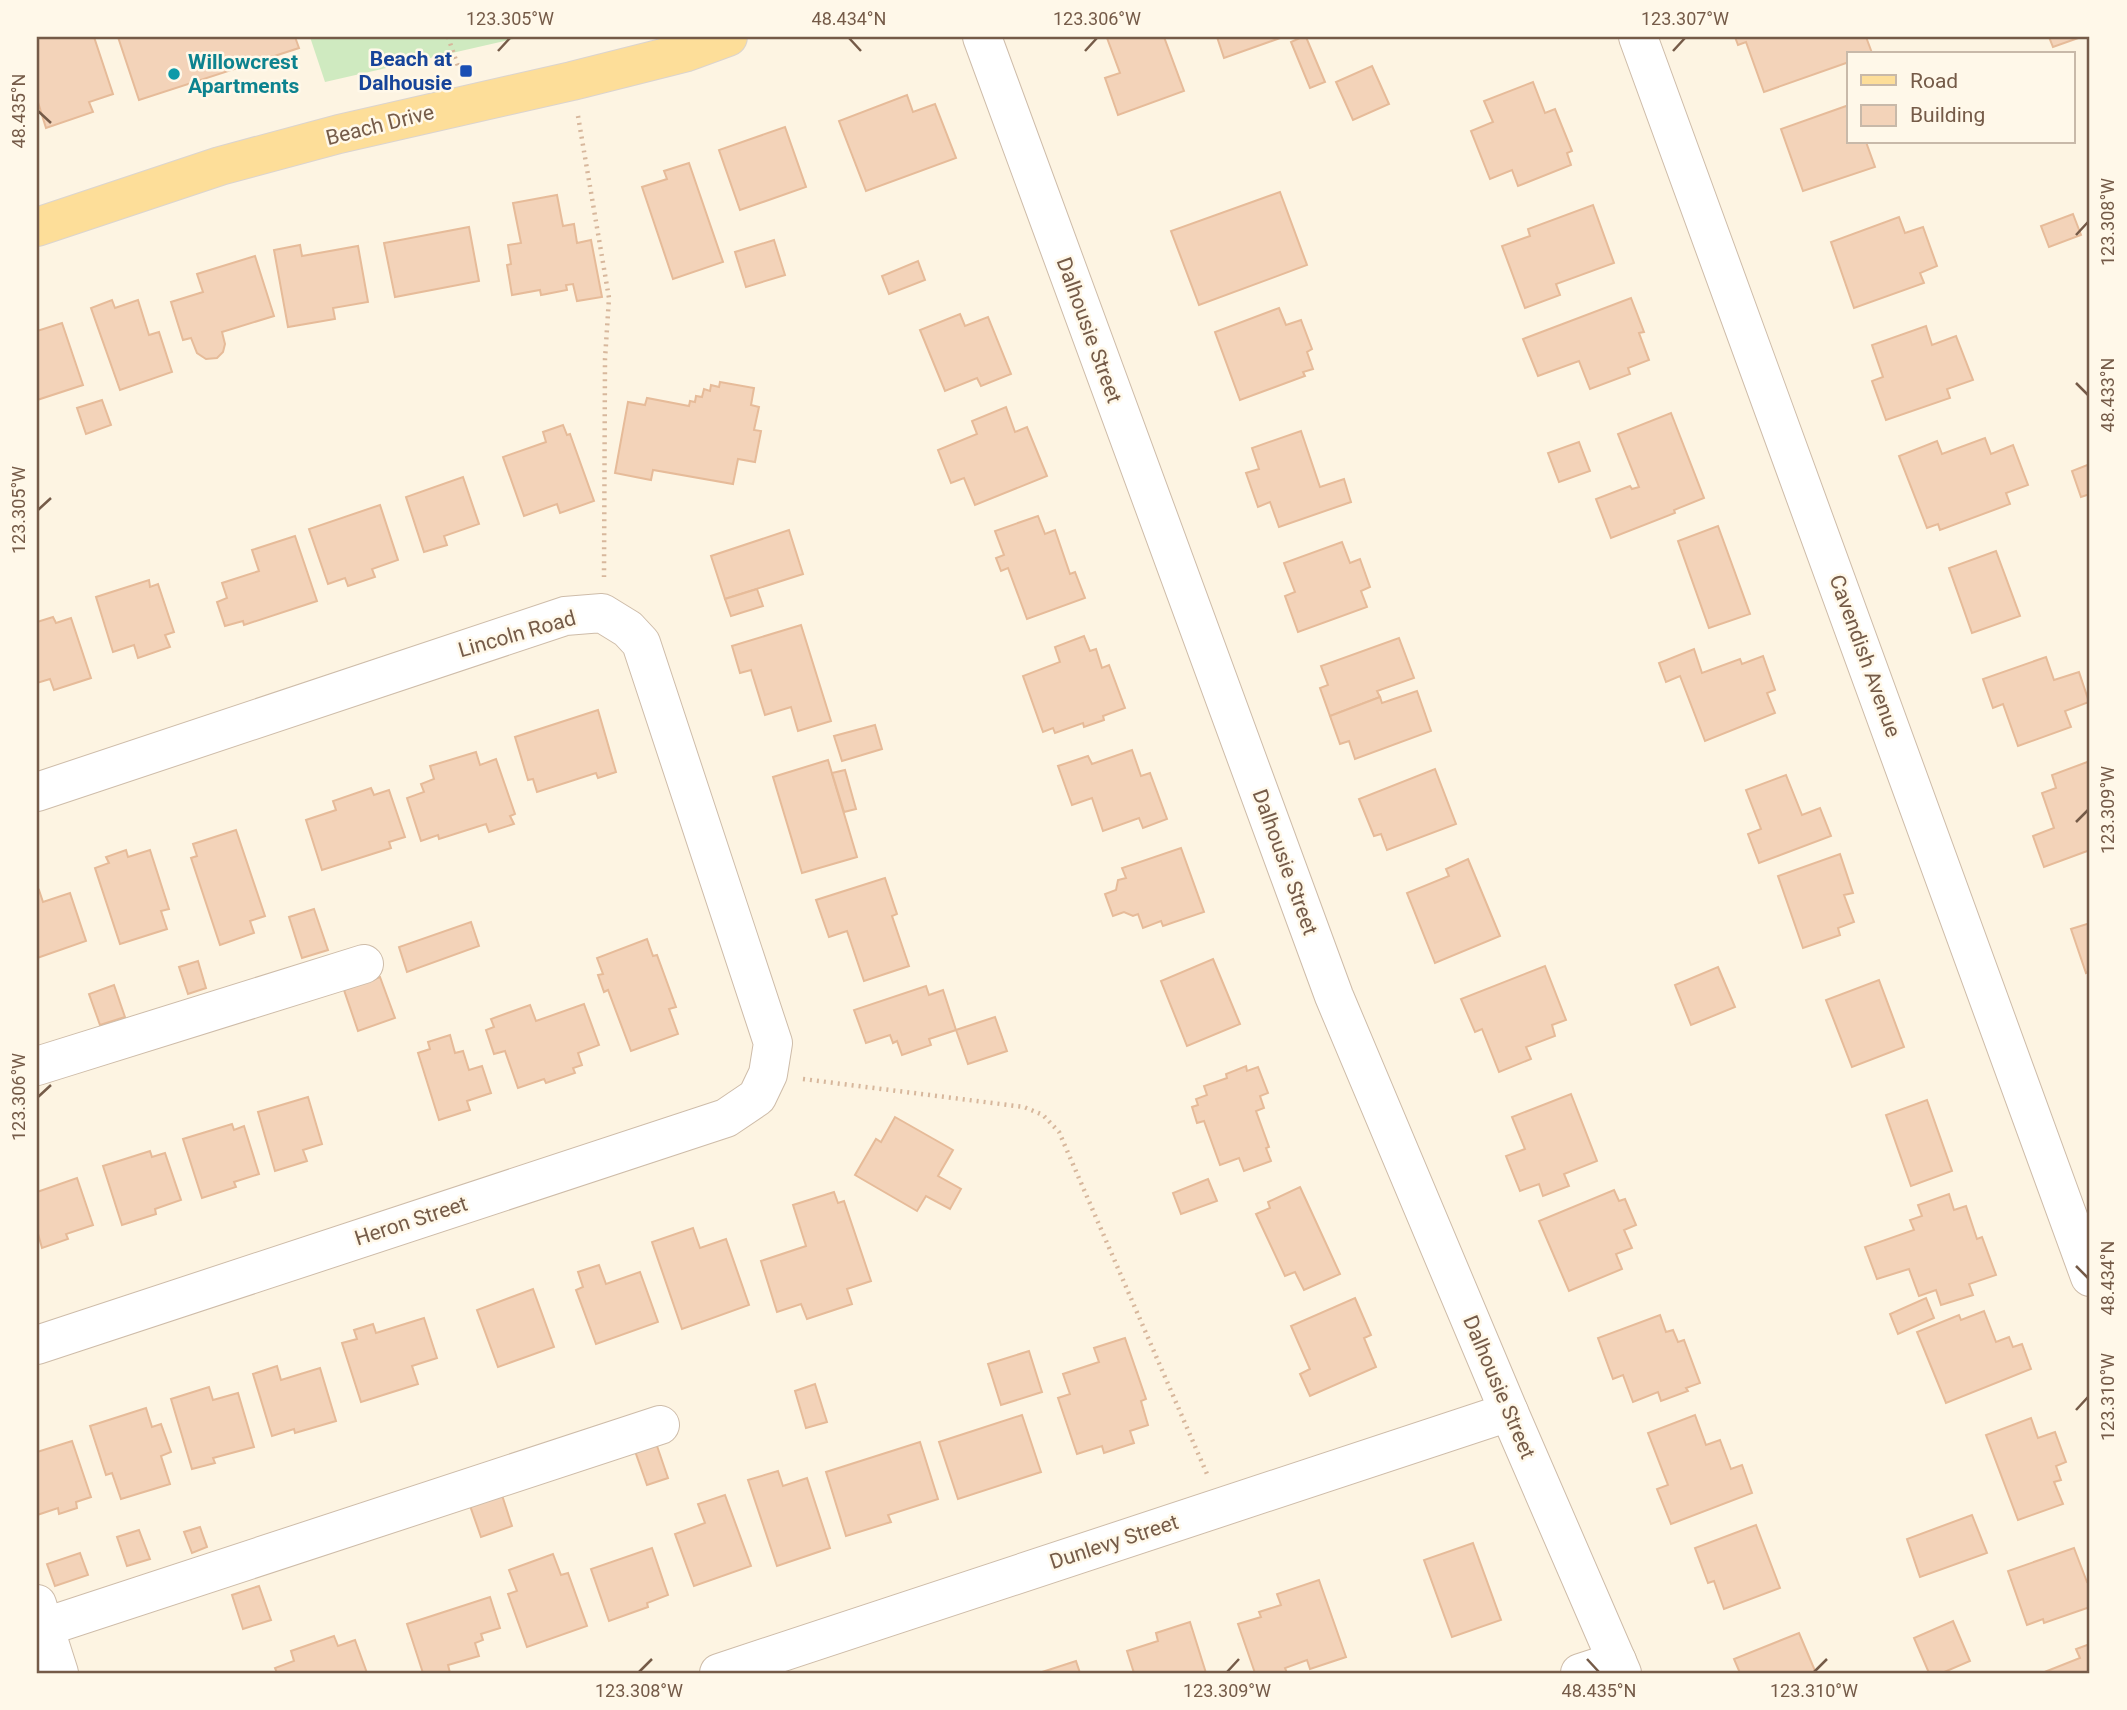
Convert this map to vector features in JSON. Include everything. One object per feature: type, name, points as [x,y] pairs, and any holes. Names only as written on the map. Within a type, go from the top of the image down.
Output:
[{"type":"main road","name":"Beach Drive","points":[[37,227],[220,166],[339,134],[687,52],[728,37]]},
{"type":"street","name":"Dalhousie Street","points":[[982,37],[1334,996],[1509,1412],[1620,1667]]},
{"type":"street","name":"Cavendish Avenue","points":[[1638,37],[2090,1277]]},
{"type":"street","name":"Lincoln Road","points":[[37,792],[565,615],[602,613],[628,629],[641,643],[773,1043],[768,1074]]},
{"type":"street","points":[[37,1066],[364,964]]},
{"type":"street","name":"Heron Street","points":[[37,1345],[726,1118],[757,1097],[768,1074]]},
{"type":"street","name":"Dunlevy Street","points":[[719,1673],[1509,1412]]},
{"type":"street","points":[[59,1673],[41,1615],[660,1425]]},
{"type":"street","points":[[1580,1673],[1620,1667]]},
{"type":"path","points":[[572,81],[609,298],[605,359],[602,613]]},
{"type":"path","points":[[768,1074],[1024,1107],[1043,1115],[1059,1132],[1221,1507]]},
{"type":"green space","points":[[310,37],[522,37],[325,82]]},
{"type":"building","points":[[37,37],[94,37],[113,94],[89,102],[93,112],[46,128],[37,99]]},
{"type":"building","name":"Willowcrest Apartments","points":[[118,37],[295,37],[299,48],[139,100]]},
{"type":"building","points":[[1164,37],[1184,91],[1118,115],[1105,78],[1120,73],[1107,38]]},
{"type":"building","points":[[1217,37],[1283,37],[1224,58]]},
{"type":"building","points":[[1306,37],[1325,82],[1310,88],[1291,42]]},
{"type":"building","points":[[1735,37],[1866,37],[1872,52],[1847,52],[1847,63],[1764,92],[1746,42],[1738,45]]},
{"type":"building","points":[[2049,37],[2081,37],[2053,47]]},
{"type":"building","points":[[1372,66],[1389,104],[1353,120],[1336,82]]},
{"type":"building","points":[[1533,82],[1545,113],[1555,109],[1572,151],[1567,153],[1571,165],[1518,186],[1512,170],[1490,179],[1471,131],[1493,122],[1484,101]]},
{"type":"building","points":[[907,95],[913,112],[935,104],[956,158],[866,191],[839,121]]},
{"type":"building","points":[[1847,106],[1847,144],[1867,144],[1875,167],[1803,191],[1781,129]]},
{"type":"building","points":[[785,127],[806,187],[740,210],[719,150]]},
{"type":"building","points":[[689,163],[723,262],[673,279],[642,187],[667,179],[664,171]]},
{"type":"building","points":[[1280,192],[1307,265],[1199,305],[1171,231]]},
{"type":"building","points":[[557,195],[563,226],[574,224],[577,243],[591,240],[602,297],[577,301],[573,284],[566,285],[567,290],[541,295],[540,290],[512,295],[507,265],[511,264],[508,245],[521,243],[513,203]]},
{"type":"building","points":[[1593,205],[1614,263],[1556,284],[1560,295],[1525,308],[1502,246],[1530,236],[1528,229]]},
{"type":"building","points":[[2073,214],[2081,235],[2049,247],[2041,226]]},
{"type":"building","points":[[1899,217],[1905,233],[1923,227],[1937,266],[1920,273],[1924,283],[1854,308],[1831,242]]},
{"type":"building","points":[[469,227],[479,281],[395,297],[384,243]]},
{"type":"building","points":[[774,240],[785,275],[746,287],[735,252]]},
{"type":"building","points":[[300,245],[302,256],[358,246],[368,302],[333,308],[335,319],[288,327],[274,250]]},
{"type":"building","points":[[255,256],[274,316],[222,332],[225,344],[223,352],[217,358],[206,359],[197,353],[191,338],[183,340],[171,302],[203,292],[197,274]]},
{"type":"building","points":[[918,261],[925,280],[889,294],[882,276]]},
{"type":"building","points":[[1631,298],[1644,332],[1639,333],[1649,360],[1628,368],[1630,374],[1590,389],[1579,361],[1538,376],[1523,339]]},
{"type":"building","points":[[112,300],[115,308],[138,300],[149,335],[159,332],[172,372],[120,390],[91,308]]},
{"type":"building","points":[[1279,308],[1286,325],[1301,320],[1312,349],[1307,352],[1313,369],[1303,372],[1305,376],[1240,400],[1215,332]]},
{"type":"building","points":[[960,314],[965,326],[988,317],[1011,374],[981,386],[977,378],[945,391],[920,330]]},
{"type":"building","points":[[62,323],[83,385],[37,400],[37,331]]},
{"type":"building","points":[[1926,326],[1932,345],[1956,336],[1973,380],[1947,389],[1950,398],[1886,420],[1872,381],[1883,377],[1872,345]]},
{"type":"building","points":[[720,382],[754,388],[751,405],[759,407],[754,430],[761,431],[755,462],[738,459],[733,484],[653,470],[651,480],[615,473],[628,402],[645,405],[647,398],[689,406],[690,401],[695,402],[696,396],[702,397],[704,389],[710,391],[711,385],[719,387]]},
{"type":"building","points":[[102,400],[111,425],[86,434],[77,408]]},
{"type":"building","points":[[1006,407],[1015,432],[1027,427],[1047,476],[975,505],[964,478],[951,483],[938,450],[977,434],[972,421]]},
{"type":"building","points":[[1671,413],[1704,498],[1674,510],[1675,513],[1611,538],[1596,499],[1630,486],[1632,489],[1639,487],[1618,434]]},
{"type":"building","points":[[563,425],[567,435],[570,434],[594,501],[560,513],[557,504],[524,516],[503,457],[546,442],[543,432]]},
{"type":"building","points":[[1301,431],[1320,487],[1344,479],[1351,502],[1279,527],[1270,502],[1258,507],[1246,473],[1259,469],[1252,448]]},
{"type":"building","points":[[1985,438],[1991,454],[2013,445],[2028,485],[2006,493],[2010,504],[1940,530],[1938,524],[1927,528],[1899,456],[1937,441],[1942,454]]},
{"type":"building","points":[[1579,442],[1590,471],[1559,482],[1548,453]]},
{"type":"building","points":[[2090,464],[2090,494],[2081,497],[2072,471]]},
{"type":"building","points":[[463,477],[479,524],[444,536],[447,545],[424,552],[406,497]]},
{"type":"building","points":[[380,505],[398,560],[372,569],[375,577],[348,586],[345,578],[328,584],[309,529]]},
{"type":"building","points":[[1038,516],[1045,534],[1055,530],[1070,574],[1075,572],[1085,598],[1027,619],[1008,568],[1001,571],[996,558],[1004,555],[995,531]]},
{"type":"building","points":[[1718,526],[1750,614],[1709,628],[1678,541]]},
{"type":"building","points":[[789,530],[803,574],[725,599],[711,556]]},
{"type":"building","points":[[295,536],[317,601],[244,625],[243,621],[225,626],[217,602],[227,598],[222,583],[259,571],[252,550]]},
{"type":"building","points":[[1342,542],[1350,563],[1360,559],[1370,587],[1361,591],[1367,607],[1298,632],[1285,596],[1295,592],[1284,563]]},
{"type":"building","points":[[1996,551],[2020,616],[1972,633],[1949,568]]},
{"type":"building","points":[[149,580],[150,587],[158,584],[174,632],[165,635],[170,647],[138,658],[134,645],[113,652],[96,597]]},
{"type":"building","points":[[757,589],[763,606],[731,616],[725,599]]},
{"type":"building","points":[[53,617],[56,623],[71,618],[91,678],[54,690],[50,679],[37,683],[37,622]]},
{"type":"building","points":[[801,625],[831,721],[798,731],[791,707],[765,715],[751,670],[740,673],[732,646]]},
{"type":"building","points":[[1084,636],[1090,651],[1096,649],[1102,668],[1109,665],[1125,708],[1084,727],[1083,723],[1055,733],[1053,728],[1043,732],[1023,676],[1060,662],[1055,647]]},
{"type":"building","points":[[1399,638],[1414,678],[1377,691],[1380,697],[1330,716],[1320,688],[1328,685],[1321,666]]},
{"type":"building","points":[[1694,649],[1702,673],[1740,659],[1742,664],[1763,656],[1775,690],[1767,693],[1775,713],[1705,741],[1680,676],[1666,682],[1659,663]]},
{"type":"building","points":[[2046,657],[2054,680],[2079,672],[2089,702],[2065,711],[2071,727],[2018,746],[2003,704],[1993,708],[1983,679]]},
{"type":"building","points":[[1417,691],[1431,731],[1355,759],[1349,741],[1340,744],[1330,716],[1380,697],[1382,703]]},
{"type":"building","points":[[598,710],[616,772],[598,778],[596,773],[537,792],[533,779],[528,780],[515,737]]},
{"type":"building","points":[[875,725],[882,749],[842,761],[834,736]]},
{"type":"building","points":[[1132,750],[1141,776],[1150,773],[1167,819],[1143,828],[1139,818],[1103,831],[1092,798],[1072,805],[1058,766],[1088,756],[1092,764]]},
{"type":"building","points":[[476,752],[480,765],[496,759],[515,814],[510,816],[514,824],[489,832],[486,824],[439,839],[438,835],[421,841],[407,798],[424,792],[421,784],[434,779],[430,766]]},
{"type":"building","points":[[828,760],[857,857],[802,873],[773,777]]},
{"type":"building","points":[[2090,761],[2090,850],[2044,867],[2033,836],[2054,828],[2042,793],[2056,788],[2052,775]]},
{"type":"building","points":[[1435,769],[1456,824],[1387,850],[1381,834],[1374,836],[1359,799]]},
{"type":"building","points":[[845,770],[856,809],[844,812],[832,773]]},
{"type":"building","points":[[1786,775],[1802,815],[1820,808],[1831,836],[1759,863],[1748,834],[1761,829],[1746,790]]},
{"type":"building","points":[[371,788],[374,795],[389,790],[405,837],[389,842],[391,848],[322,870],[306,820],[336,810],[333,801]]},
{"type":"building","points":[[236,830],[265,916],[250,921],[254,933],[220,945],[191,858],[197,856],[193,844]]},
{"type":"building","points":[[1181,848],[1204,912],[1163,926],[1161,921],[1143,928],[1138,914],[1133,916],[1124,912],[1113,916],[1105,894],[1116,890],[1118,880],[1126,878],[1122,868]]},
{"type":"building","points":[[126,850],[128,857],[150,850],[169,909],[161,911],[167,929],[120,944],[95,868],[109,863],[106,857]]},
{"type":"building","points":[[1840,854],[1853,893],[1844,895],[1854,922],[1838,928],[1840,935],[1803,948],[1778,876]]},
{"type":"building","points":[[1468,859],[1500,936],[1435,963],[1407,893],[1449,876],[1446,869]]},
{"type":"building","points":[[885,878],[897,914],[892,916],[909,966],[864,981],[847,931],[829,937],[816,900]]},
{"type":"building","points":[[39,890],[43,902],[70,893],[86,941],[37,958]]},
{"type":"building","points":[[314,909],[328,950],[302,958],[289,917]]},
{"type":"building","points":[[471,922],[479,946],[407,972],[399,947]]},
{"type":"building","points":[[2090,923],[2090,971],[2086,973],[2071,929]]},
{"type":"building","points":[[647,939],[653,956],[657,955],[676,1007],[669,1009],[678,1034],[631,1051],[608,990],[604,992],[598,975],[603,974],[597,958]]},
{"type":"building","points":[[1213,959],[1240,1024],[1187,1046],[1161,981]]},
{"type":"building","points":[[198,961],[206,988],[188,994],[179,967]]},
{"type":"building","points":[[1545,966],[1566,1020],[1552,1025],[1555,1036],[1526,1047],[1531,1059],[1499,1072],[1482,1029],[1475,1032],[1461,999]]},
{"type":"building","points":[[1718,967],[1735,1007],[1691,1025],[1675,985]]},
{"type":"building","points":[[380,977],[395,1018],[358,1031],[344,990]]},
{"type":"building","points":[[1879,980],[1904,1047],[1852,1067],[1826,1000]]},
{"type":"building","points":[[114,985],[125,1017],[100,1025],[89,994]]},
{"type":"building","points":[[926,986],[929,995],[943,990],[956,1030],[929,1039],[931,1045],[902,1055],[897,1041],[893,1043],[890,1035],[866,1043],[854,1010]]},
{"type":"building","points":[[584,1004],[599,1045],[578,1053],[582,1065],[573,1068],[575,1073],[546,1083],[544,1079],[518,1088],[505,1051],[494,1054],[486,1030],[494,1027],[491,1019],[530,1005],[536,1021]]},
{"type":"building","points":[[995,1017],[1007,1051],[968,1064],[956,1030]]},
{"type":"building","points":[[450,1035],[455,1053],[463,1051],[469,1070],[482,1066],[491,1093],[467,1101],[470,1110],[439,1120],[418,1053],[430,1049],[428,1042]]},
{"type":"building","points":[[1246,1066],[1247,1071],[1258,1067],[1268,1093],[1260,1096],[1264,1108],[1256,1111],[1269,1147],[1266,1148],[1271,1161],[1244,1171],[1239,1158],[1220,1165],[1204,1121],[1197,1123],[1192,1107],[1198,1105],[1196,1099],[1207,1095],[1204,1086],[1227,1078],[1226,1074]]},
{"type":"building","points":[[1571,1094],[1597,1161],[1564,1174],[1569,1186],[1543,1196],[1539,1184],[1520,1191],[1506,1156],[1525,1149],[1512,1117]]},
{"type":"building","points":[[308,1097],[322,1144],[303,1150],[307,1161],[275,1171],[258,1112]]},
{"type":"building","points":[[1927,1100],[1952,1171],[1911,1186],[1886,1115]]},
{"type":"building","points":[[895,1117],[953,1150],[938,1176],[961,1189],[950,1209],[926,1196],[917,1211],[855,1175],[876,1139],[881,1142]]},
{"type":"building","points":[[232,1124],[234,1130],[244,1126],[259,1174],[234,1182],[236,1187],[202,1198],[183,1139]]},
{"type":"building","points":[[150,1151],[152,1157],[165,1153],[181,1200],[155,1209],[156,1214],[122,1225],[103,1166]]},
{"type":"building","points":[[77,1178],[93,1225],[66,1234],[68,1239],[42,1248],[37,1230],[37,1192]]},
{"type":"building","points":[[1208,1179],[1217,1201],[1181,1214],[1173,1193]]},
{"type":"building","points":[[1300,1187],[1340,1274],[1304,1290],[1295,1272],[1285,1276],[1256,1214],[1270,1208],[1268,1202]]},
{"type":"building","points":[[1614,1190],[1619,1201],[1625,1199],[1636,1225],[1624,1230],[1632,1248],[1616,1254],[1622,1269],[1569,1291],[1539,1221]]},
{"type":"building","points":[[834,1192],[838,1203],[844,1201],[871,1281],[847,1289],[852,1304],[807,1319],[801,1304],[777,1312],[761,1261],[806,1246],[793,1205]]},
{"type":"building","points":[[1949,1194],[1954,1210],[1966,1206],[1977,1239],[1982,1237],[1996,1275],[1969,1284],[1973,1295],[1941,1305],[1936,1290],[1919,1296],[1909,1269],[1877,1279],[1865,1247],[1914,1230],[1910,1220],[1922,1216],[1918,1205]]},
{"type":"building","points":[[693,1228],[700,1248],[726,1239],[749,1305],[682,1329],[652,1242]]},
{"type":"building","points":[[599,1265],[606,1284],[640,1272],[658,1322],[596,1344],[576,1290],[583,1287],[578,1272]]},
{"type":"building","points":[[533,1289],[554,1347],[498,1367],[477,1310]]},
{"type":"building","points":[[1355,1298],[1371,1335],[1364,1338],[1376,1367],[1310,1396],[1300,1374],[1310,1369],[1291,1326]]},
{"type":"building","points":[[1926,1298],[1934,1318],[1898,1334],[1890,1314]]},
{"type":"building","points":[[1984,1311],[1996,1342],[2009,1337],[2013,1347],[2022,1344],[2031,1369],[1946,1403],[1917,1332],[1959,1315],[1961,1320]]},
{"type":"building","points":[[1660,1315],[1666,1332],[1673,1330],[1678,1342],[1684,1340],[1700,1383],[1686,1388],[1688,1391],[1661,1401],[1658,1392],[1633,1402],[1623,1375],[1613,1379],[1598,1338]]},
{"type":"building","points":[[424,1318],[437,1358],[412,1366],[418,1384],[361,1402],[342,1343],[357,1339],[354,1330],[373,1324],[376,1333]]},
{"type":"building","points":[[1125,1338],[1146,1399],[1141,1401],[1148,1425],[1130,1431],[1134,1443],[1104,1453],[1102,1446],[1077,1454],[1058,1398],[1070,1394],[1063,1374],[1099,1362],[1094,1348]]},
{"type":"building","points":[[1029,1351],[1042,1392],[1001,1405],[988,1364]]},
{"type":"building","points":[[277,1366],[281,1380],[320,1368],[336,1421],[295,1433],[294,1429],[272,1436],[253,1374]]},
{"type":"building","points":[[815,1384],[827,1422],[806,1428],[795,1391]]},
{"type":"building","points":[[209,1387],[213,1400],[238,1393],[254,1447],[213,1458],[215,1463],[192,1469],[171,1399]]},
{"type":"building","points":[[146,1408],[152,1427],[161,1424],[171,1452],[161,1456],[170,1484],[121,1499],[112,1473],[106,1475],[90,1426]]},
{"type":"building","points":[[1022,1415],[1041,1472],[958,1499],[939,1442]]},
{"type":"building","points":[[1695,1415],[1706,1445],[1720,1440],[1731,1469],[1742,1465],[1752,1493],[1671,1524],[1657,1489],[1668,1485],[1648,1433]]},
{"type":"building","points":[[2031,1418],[2038,1438],[2055,1432],[2066,1462],[2056,1466],[2061,1480],[2054,1482],[2063,1504],[2018,1520],[1986,1435]]},
{"type":"building","points":[[72,1441],[91,1497],[76,1502],[77,1508],[59,1514],[58,1508],[37,1515],[37,1452]]},
{"type":"building","points":[[920,1442],[938,1499],[888,1515],[891,1522],[846,1536],[826,1472]]},
{"type":"building","points":[[656,1443],[668,1478],[647,1485],[635,1451]]},
{"type":"building","points":[[778,1471],[783,1486],[807,1478],[830,1548],[777,1566],[748,1480]]},
{"type":"building","points":[[500,1489],[512,1526],[481,1537],[468,1500]]},
{"type":"building","points":[[725,1495],[751,1566],[694,1586],[675,1534],[705,1523],[698,1504]]},
{"type":"building","points":[[1972,1515],[1987,1553],[1920,1577],[1907,1539]]},
{"type":"building","points":[[1756,1525],[1780,1588],[1724,1609],[1714,1581],[1708,1583],[1695,1548]]},
{"type":"building","points":[[200,1527],[207,1547],[192,1553],[184,1532]]},
{"type":"building","points":[[139,1530],[150,1559],[127,1566],[117,1537]]},
{"type":"building","points":[[1473,1543],[1501,1620],[1452,1637],[1424,1560]]},
{"type":"building","points":[[652,1548],[668,1595],[647,1603],[648,1607],[609,1621],[591,1569]]},
{"type":"building","points":[[2074,1548],[2087,1582],[2090,1581],[2090,1607],[2044,1623],[2043,1619],[2027,1625],[2008,1571]]},
{"type":"building","points":[[80,1553],[88,1575],[55,1586],[47,1564]]},
{"type":"building","points":[[553,1554],[561,1575],[568,1573],[587,1626],[527,1647],[508,1594],[517,1591],[509,1570]]},
{"type":"building","points":[[1319,1580],[1346,1657],[1310,1669],[1307,1660],[1285,1668],[1287,1673],[1255,1673],[1238,1624],[1261,1617],[1259,1612],[1281,1605],[1277,1594]]},
{"type":"building","points":[[259,1586],[271,1620],[243,1629],[232,1595]]},
{"type":"building","points":[[490,1597],[500,1628],[481,1634],[483,1640],[475,1643],[479,1656],[448,1665],[450,1673],[423,1673],[407,1624]]},
{"type":"building","points":[[1953,1621],[1970,1661],[1942,1673],[1929,1673],[1914,1638]]},
{"type":"building","points":[[1190,1622],[1206,1673],[1134,1673],[1127,1651],[1158,1641],[1156,1633]]},
{"type":"building","points":[[1799,1633],[1816,1673],[1740,1673],[1734,1659]]},
{"type":"building","points":[[334,1636],[338,1646],[355,1640],[367,1673],[277,1673],[275,1668],[294,1661],[291,1651]]},
{"type":"building","points":[[2090,1644],[2090,1673],[2042,1673],[2080,1658],[2076,1649]]},
{"type":"building","points":[[1076,1661],[1080,1673],[1039,1673]]},
{"type":"place","name":"Beach at Dalhousie","points":[[466,71]]},
{"type":"place","name":"Willowcrest Apartments","points":[[174,74]]}]
